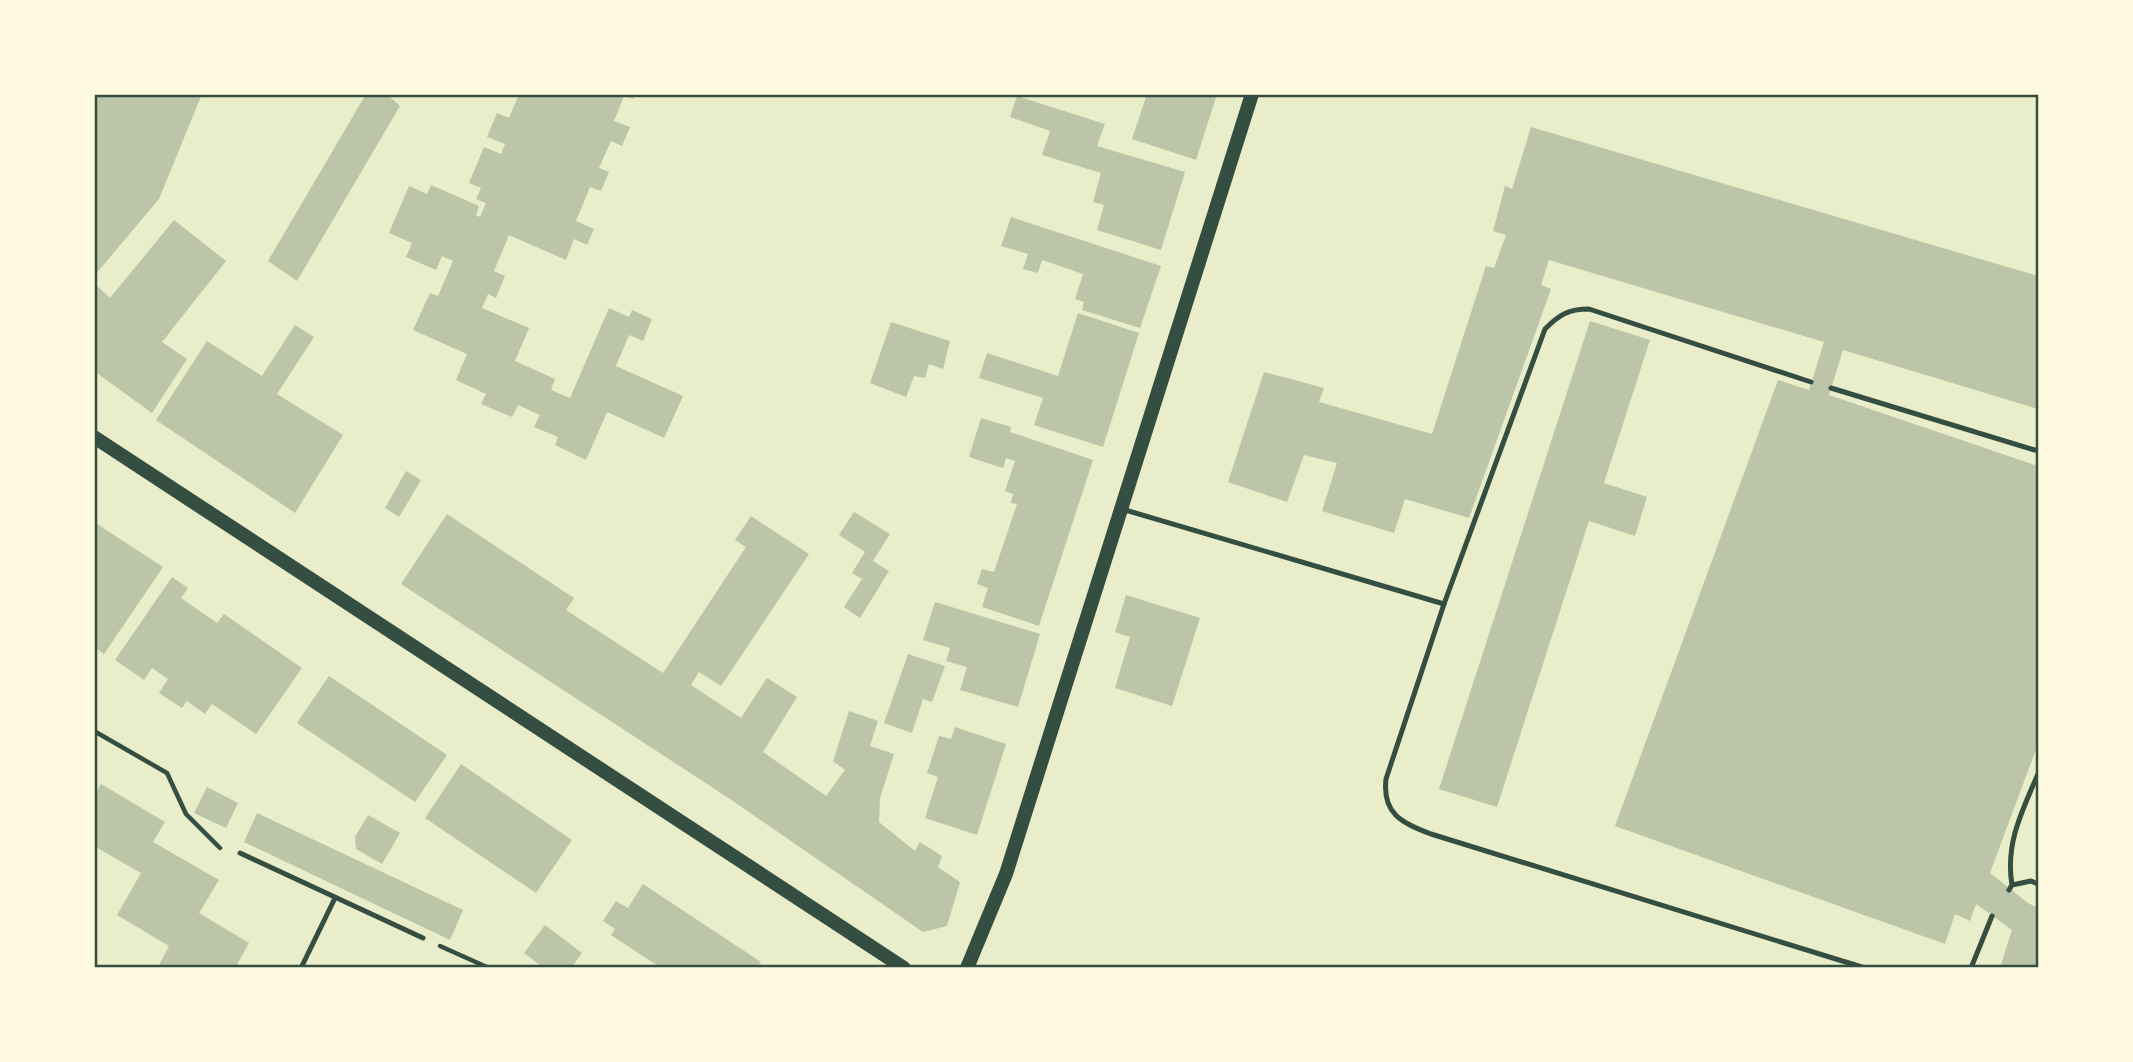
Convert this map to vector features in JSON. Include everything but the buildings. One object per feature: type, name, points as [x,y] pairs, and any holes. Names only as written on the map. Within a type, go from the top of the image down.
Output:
[{"type":"main road","points":[[967,968],[1006,874],[1252,94]]},
{"type":"main road","points":[[94,437],[904,968]]},
{"type":"lane","points":[[1811,382],[1588,309],[1571,309],[1556,318],[1545,329],[1444,604],[1386,779],[1387,804],[1395,818],[1431,834],[1865,968]]},
{"type":"lane","points":[[1831,388],[2039,451]]},
{"type":"lane","points":[[1122,509],[1444,604]]},
{"type":"lane","points":[[2039,774],[2018,821],[2011,846],[2010,887],[2031,881],[2039,884]]},
{"type":"lane","points":[[240,853],[424,938]]},
{"type":"lane","points":[[301,968],[335,898]]},
{"type":"lane","points":[[1971,968],[1992,916]]}]
